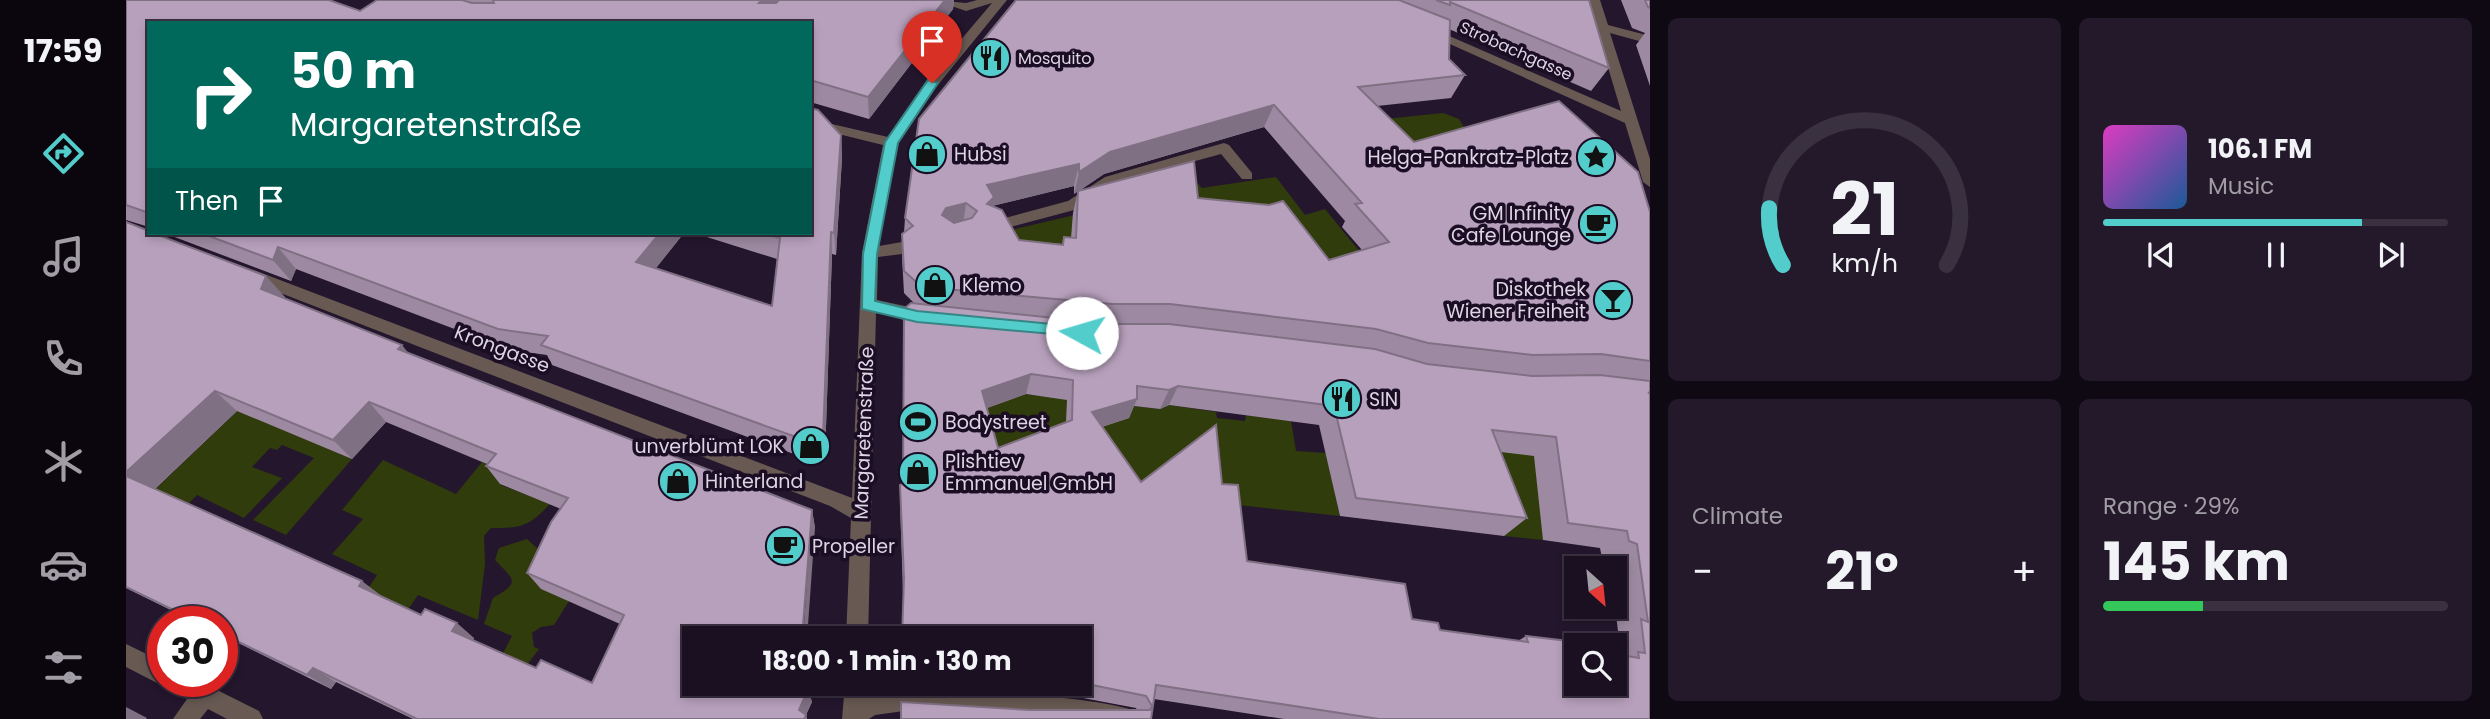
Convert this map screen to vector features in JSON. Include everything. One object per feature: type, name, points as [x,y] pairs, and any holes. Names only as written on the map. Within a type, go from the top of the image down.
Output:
[{"type":"street","points":[[940,0],[966,7],[990,0]]},
{"type":"street","name":"Margaretenstraße","points":[[858,626],[870,254],[891,142],[916,104],[1002,0]]},
{"type":"street","points":[[1594,0],[1650,182]]},
{"type":"street","points":[[964,43],[965,32],[972,22],[966,7]]},
{"type":"street","name":"Strobachgasse","points":[[1415,26],[1632,121]]},
{"type":"street","points":[[1602,27],[1650,40]]},
{"type":"street","points":[[812,123],[891,142]]},
{"type":"street","points":[[1073,205],[1110,180],[1224,148],[1247,176]]},
{"type":"street","points":[[995,226],[1137,189]]},
{"type":"street","points":[[870,254],[902,248]]},
{"type":"street","name":"Krongasse","points":[[242,272],[837,500],[862,514]]},
{"type":"street","points":[[868,305],[942,318]]},
{"type":"street","points":[[126,655],[147,666]]},
{"type":"street","points":[[854,717],[855,696]]},
{"type":"street","points":[[185,719],[203,697]]},
{"type":"street","points":[[209,697],[251,719]]},
{"type":"street","points":[[854,717],[871,704],[911,699],[1083,712],[1126,719]]},
{"type":"green space","points":[[1443,113],[1459,119],[1465,129],[1408,148],[1385,119]]},
{"type":"green space","points":[[1276,177],[1305,215],[1325,209],[1365,258],[1308,270],[1189,220],[1186,186],[1198,184],[1202,188]]},
{"type":"green space","points":[[1079,214],[1070,257],[990,235]]},
{"type":"green space","points":[[126,361],[352,459],[286,535],[253,520],[314,458],[282,445],[277,450],[270,448],[252,467],[282,478],[244,518],[197,495],[184,508],[144,500],[237,411]]},
{"type":"green space","points":[[1024,394],[1160,409],[1169,405],[1216,412],[1217,418],[1245,421],[1246,415],[1291,421],[1296,451],[1326,453],[1340,516],[969,476],[967,413]]},
{"type":"green space","points":[[1450,443],[1549,455],[1543,540],[1504,536]]},
{"type":"green space","points":[[383,460],[456,494],[482,462],[509,474],[501,485],[550,504],[524,525],[491,528],[484,536],[485,564],[478,620],[418,595],[405,614],[367,590],[377,575],[332,554],[363,519],[342,510]]},
{"type":"green space","points":[[527,539],[547,557],[545,580],[540,588],[569,601],[554,625],[541,627],[532,633],[534,647],[539,649],[524,669],[500,659],[512,636],[484,624],[493,598],[508,588],[512,580],[495,560],[499,548]]},
{"type":"building","points":[[126,0],[329,0],[360,11],[377,0],[462,0],[494,3],[493,0],[762,0],[759,3],[776,3],[779,0],[945,0],[868,97],[812,81],[812,21],[147,21],[147,212],[126,205]]},
{"type":"building","points":[[1016,0],[1399,0],[1450,20],[1449,59],[1465,75],[1358,87],[1414,142],[1559,101],[1638,172],[1650,212],[1650,361],[1601,354],[1533,355],[1428,343],[1376,329],[1170,304],[1112,304],[922,287],[904,271],[902,234],[913,226],[905,218],[919,119]],"holes":[[[1274,105],[1362,203],[1355,204],[1389,242],[1329,260],[1283,201],[1269,205],[1198,198],[1194,161],[1078,191],[1076,238],[1064,237],[1063,245],[1019,240],[1002,210],[987,204],[994,197],[987,185],[1079,164],[1079,172],[1110,152]],[[966,203],[977,211],[972,218],[954,223],[942,215],[946,208]]]},
{"type":"building","points":[[1436,0],[1589,0],[1609,68],[1450,2],[1450,5]]},
{"type":"building","points":[[812,108],[818,110],[841,135],[834,233],[831,232],[823,437],[810,442],[541,345],[548,336],[498,329],[278,247],[273,260],[206,235],[658,235],[636,262],[772,306],[780,238],[769,235],[812,235]]},
{"type":"building","points":[[126,222],[147,230],[147,235],[158,235],[266,276],[261,289],[402,345],[398,349],[812,510],[803,626],[682,626],[682,696],[805,696],[799,710],[806,715],[804,719],[417,719],[313,668],[307,675],[238,642],[238,606],[165,606],[126,587],[126,476],[362,581],[359,586],[421,615],[425,609],[457,623],[452,631],[536,668],[541,660],[592,683],[624,615],[527,573],[551,522],[568,498],[486,466],[496,454],[369,402],[333,440],[215,391],[126,472]]},
{"type":"building","points":[[911,303],[1112,324],[1169,324],[1375,349],[1427,364],[1532,376],[1600,375],[1650,381],[1650,719],[1379,719],[1156,685],[1151,719],[901,719],[901,702],[1030,710],[1150,710],[1152,706],[1146,696],[1092,685],[1092,626],[902,626],[904,578],[900,485],[903,484],[904,309]],"holes":[[[1031,374],[1073,380],[1072,420],[998,448],[982,391]],[[1137,386],[1169,390],[1178,386],[1334,406],[1356,498],[1527,518],[1492,430],[1556,437],[1568,523],[1627,531],[1629,541],[1637,544],[1648,622],[1641,619],[1645,653],[1638,652],[1639,658],[1627,656],[1627,696],[1564,696],[1564,641],[1526,636],[1528,642],[1440,630],[1438,623],[1412,619],[1405,584],[1247,561],[1238,485],[1222,484],[1216,425],[1141,482],[1092,412],[1137,399]]]},
{"type":"place","name":"Mosquito","points":[[991,58]]},
{"type":"place","name":"Hubsi","points":[[927,154]]},
{"type":"place","name":"Helga-Pankratz-Platz","points":[[1596,157]]},
{"type":"place","name":"GM Infinity Cafe Lounge","points":[[1598,224]]},
{"type":"place","name":"Klemo","points":[[935,285]]},
{"type":"place","name":"Diskothek Wiener Freiheit","points":[[1613,300]]},
{"type":"place","name":"SIN","points":[[1342,399]]},
{"type":"place","name":"Bodystreet","points":[[918,422]]},
{"type":"place","name":"unverblümt LOK","points":[[811,446]]},
{"type":"place","name":"Plishtiev Emmanuel GmbH","points":[[918,472]]},
{"type":"place","name":"Hinterland","points":[[678,481]]},
{"type":"place","name":"Propeller","points":[[785,546]]},
{"type":"route","points":[[932,83],[891,142],[870,254],[868,305],[917,317],[991,322],[1082,333]]}]
